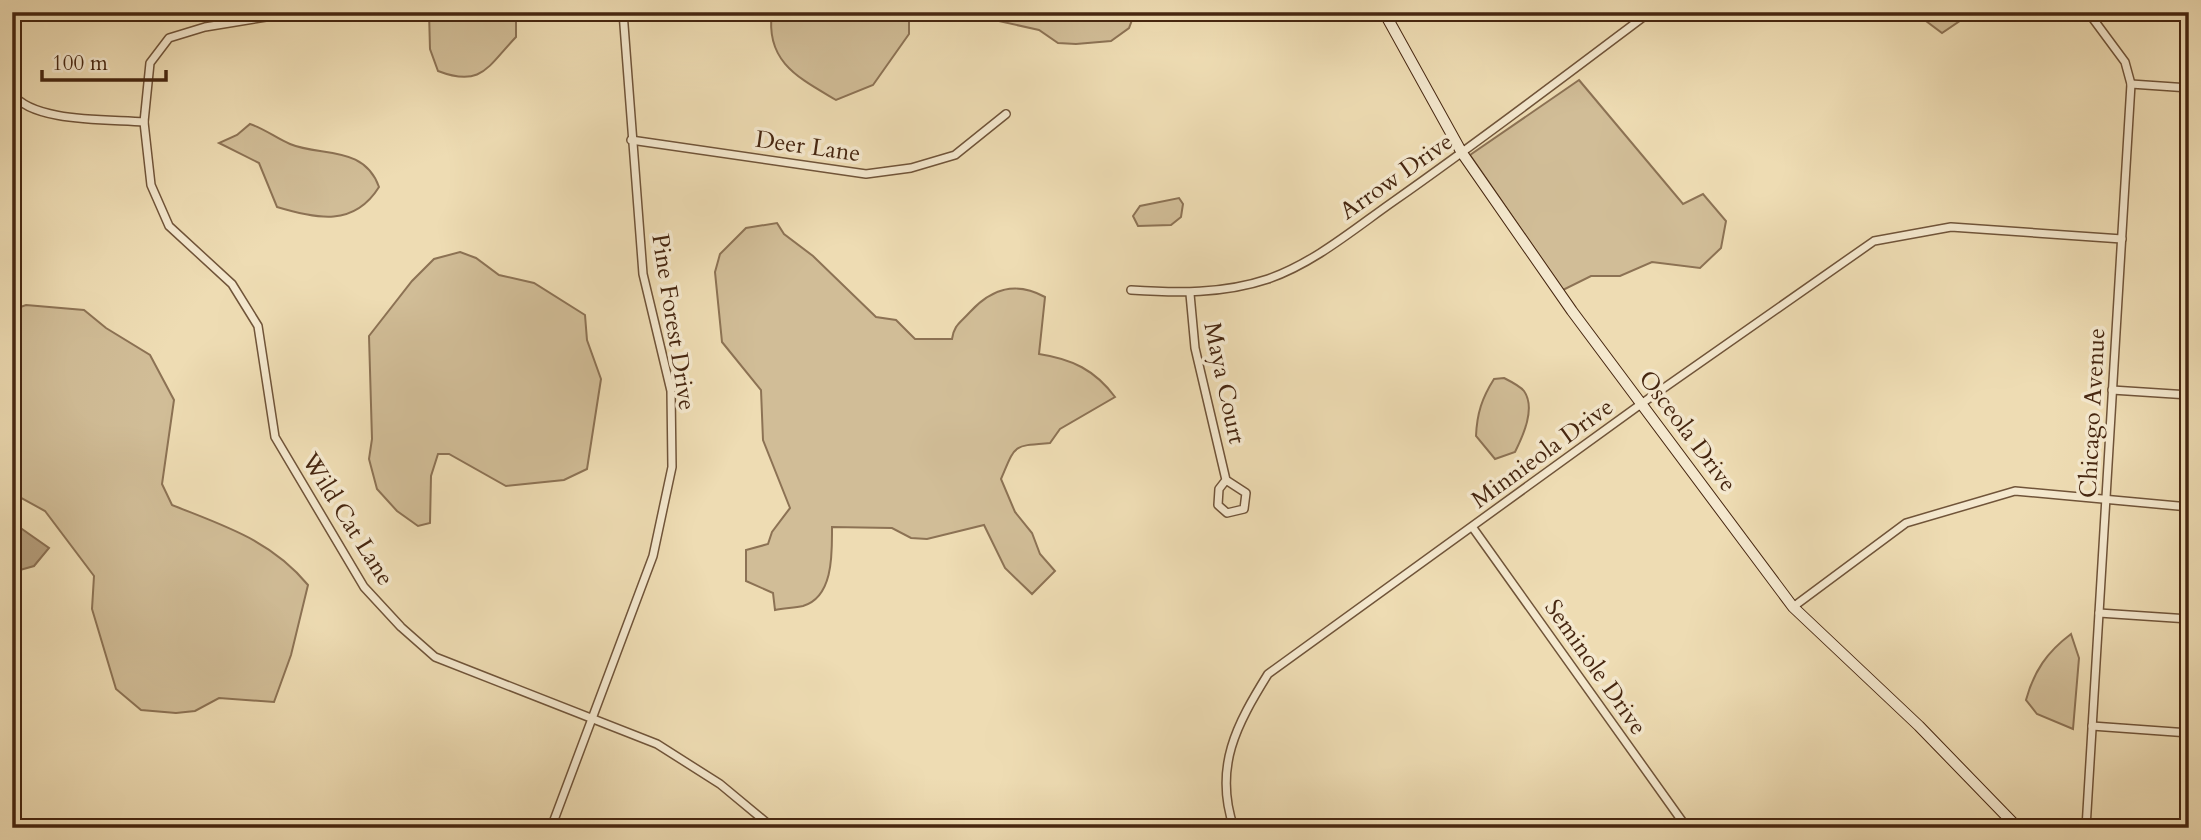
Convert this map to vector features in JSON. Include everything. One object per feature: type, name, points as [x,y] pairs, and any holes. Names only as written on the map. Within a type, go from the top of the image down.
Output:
[{"type":"street","points":[[12,93],[18,101],[50,115],[144,122],[150,63],[169,38],[205,27],[297,12]]},
{"type":"street","name":"Pine Forest Drive","points":[[551,828],[653,556],[672,467],[670,391],[643,274],[623,12]]},
{"type":"street","name":"Osceola Drive","points":[[1384,12],[1462,153],[1641,404],[1793,607],[1919,726],[2018,828]]},
{"type":"street","name":"Arrow Drive","points":[[1131,290],[1190,294],[1268,279],[1321,253],[1462,153],[1650,12]]},
{"type":"street","name":"Chicago Avenue","points":[[2086,828],[2131,84],[2125,62],[2088,12]]},
{"type":"street","points":[[2131,84],[2189,88]]},
{"type":"street","name":"Deer Lane","points":[[631,140],[866,174],[911,168],[955,155],[1006,114]]},
{"type":"street","name":"Wild Cat Lane","points":[[144,122],[151,185],[169,226],[232,284],[258,326],[275,437],[364,587],[401,627],[435,657],[592,721],[657,744],[720,784],[773,828]]},
{"type":"street","name":"Minnieola Drive","points":[[1234,828],[1226,764],[1237,724],[1268,674],[1641,404],[1874,241],[1951,227],[2122,239]]},
{"type":"street","name":"Maya Court","points":[[1190,294],[1195,348],[1226,480],[1246,492],[1244,509],[1237,513],[1227,513],[1218,505],[1219,489],[1226,480]]},
{"type":"street","points":[[2112,390],[2189,395]]},
{"type":"street","points":[[1793,607],[1906,523],[2015,491],[2189,507]]},
{"type":"street","name":"Seminole Drive","points":[[1473,528],[1687,828]]},
{"type":"street","points":[[2099,613],[2189,619]]},
{"type":"street","points":[[2092,726],[2189,733]]},
{"type":"shaded area","points":[[429,12],[516,12],[516,37],[483,71],[465,77],[453,76],[438,71],[430,49]]},
{"type":"shaded area","points":[[772,12],[909,12],[909,34],[873,85],[836,100],[798,76],[779,56],[771,29]]},
{"type":"shaded area","points":[[958,12],[1135,12],[1129,28],[1111,41],[1076,44],[1058,43],[1039,30]]},
{"type":"shaded area","points":[[1914,12],[1973,12],[1942,33]]},
{"type":"shaded area","points":[[1579,80],[1683,204],[1703,194],[1726,221],[1721,248],[1700,268],[1652,262],[1620,276],[1591,276],[1563,290],[1470,155]]},
{"type":"shaded area","points":[[250,124],[302,148],[352,158],[363,164],[379,187],[358,209],[346,214],[306,215],[277,207],[259,163],[219,143],[237,135]]},
{"type":"shaded area","points":[[1179,198],[1183,204],[1181,217],[1171,225],[1138,226],[1133,216],[1140,206]]},
{"type":"shaded area","points":[[777,223],[784,234],[813,256],[876,317],[896,320],[915,339],[952,339],[958,324],[978,304],[996,292],[1024,289],[1045,297],[1039,354],[1082,367],[1115,397],[1060,429],[1050,443],[1017,449],[1001,479],[1015,512],[1032,533],[1040,554],[1055,571],[1032,594],[1005,568],[984,525],[927,539],[911,538],[892,528],[832,527],[831,561],[826,584],[813,601],[803,606],[775,610],[773,593],[746,581],[746,550],[768,544],[772,532],[790,508],[763,440],[761,390],[722,342],[715,272],[720,254],[746,228]]},
{"type":"shaded area","points":[[460,252],[476,258],[499,275],[534,283],[585,315],[587,340],[601,379],[587,469],[564,480],[506,486],[449,454],[438,454],[431,476],[430,523],[418,526],[397,511],[377,489],[369,459],[372,439],[369,336],[412,281],[434,259]]},
{"type":"shaded area","points":[[26,305],[84,310],[106,328],[150,355],[174,400],[162,484],[172,505],[262,545],[278,556],[308,585],[291,655],[274,702],[219,698],[195,711],[176,713],[141,710],[116,689],[92,609],[94,576],[45,511],[12,493],[12,310]]},
{"type":"shaded area","points":[[1504,378],[1524,391],[1529,414],[1515,452],[1495,459],[1476,436],[1479,413],[1490,386],[1494,379]]},
{"type":"shaded area","points":[[12,522],[49,548],[34,566],[13,572]]},
{"type":"shaded area","points":[[2071,634],[2079,658],[2073,729],[2037,714],[2026,700],[2042,663]]}]
